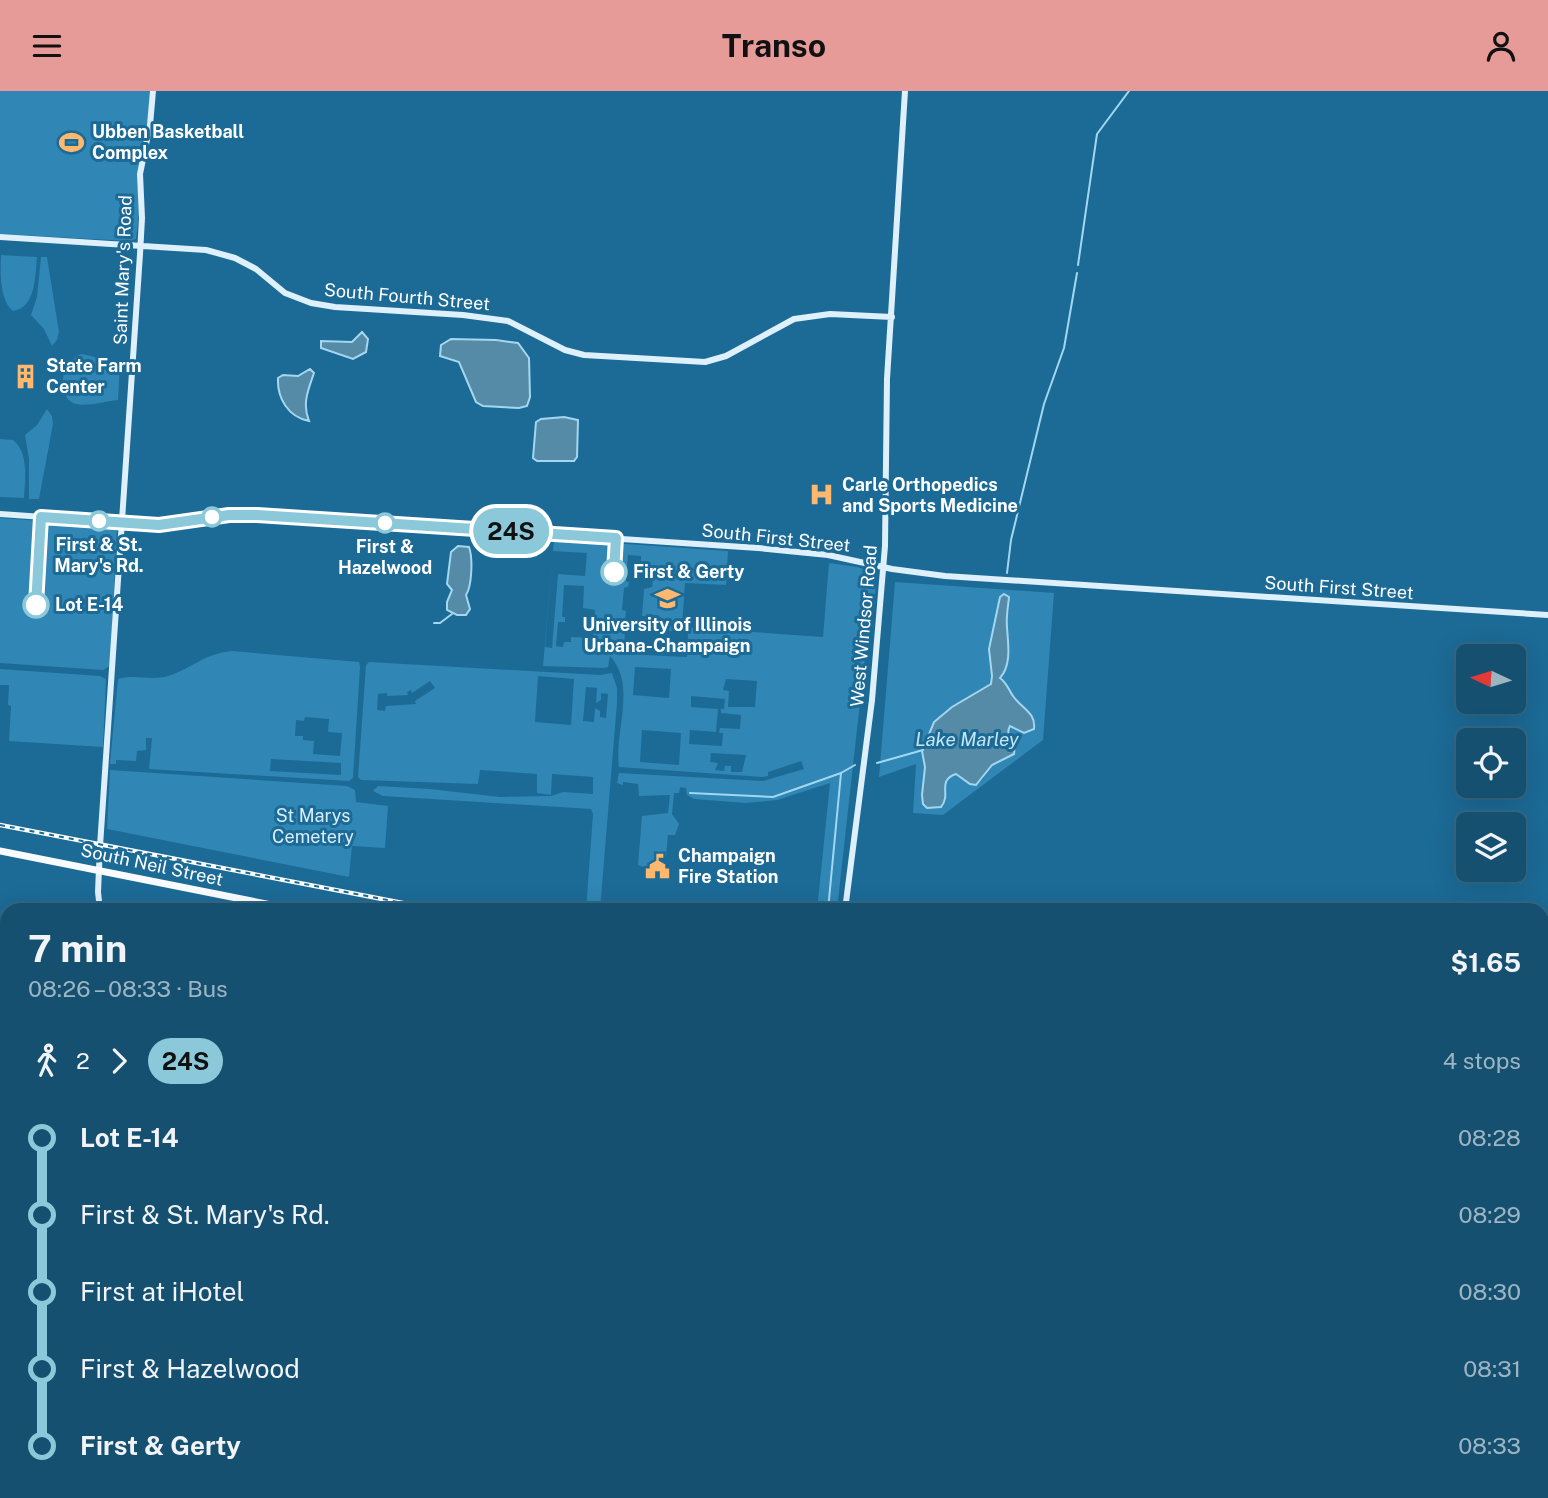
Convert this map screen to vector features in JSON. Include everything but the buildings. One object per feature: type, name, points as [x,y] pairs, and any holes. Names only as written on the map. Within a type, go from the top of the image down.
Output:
[{"type":"main road","name":"South Neil Street","points":[[0,851],[262,903]]},
{"type":"street","name":"Saint Mary's Road","points":[[100,903],[99,870],[141,245],[140,174],[150,125],[153,91]]},
{"type":"street","name":"West Windsor Road","points":[[846,903],[872,700],[884,566],[887,517],[887,379],[905,91]]},
{"type":"street","name":"South Fourth Street","points":[[0,237],[206,250],[227,255],[256,269],[285,293],[311,303],[508,321],[565,350],[584,355],[705,362],[726,356],[794,319],[830,314],[892,317]]},
{"type":"street","name":"South First Street","points":[[0,514],[159,525],[229,515],[257,515],[758,548],[828,555],[945,576],[1548,615]]},
{"type":"green space","points":[[0,91],[151,91],[138,172],[139,213],[136,239],[129,241],[0,234]]},
{"type":"green space","points":[[1,255],[37,257],[33,290],[21,309],[13,311],[3,294]]},
{"type":"green space","points":[[41,257],[47,257],[59,332],[52,346],[44,329],[31,315],[37,297]]},
{"type":"green space","points":[[82,354],[120,363],[118,400],[83,405],[68,399],[63,386],[65,370],[75,357]]},
{"type":"green space","points":[[47,409],[53,424],[39,499],[29,499],[29,459],[25,435],[37,425]]},
{"type":"green space","points":[[0,439],[13,440],[22,452],[25,467],[24,498],[0,497]]},
{"type":"green space","points":[[0,518],[113,526],[117,529],[110,666],[103,670],[0,663]]},
{"type":"green space","points":[[554,539],[728,551],[726,585],[685,583],[682,627],[823,637],[829,563],[873,572],[876,586],[871,632],[857,644],[866,648],[838,903],[818,903],[830,783],[777,800],[746,803],[694,799],[687,795],[686,788],[680,787],[679,793],[674,793],[672,814],[679,824],[675,835],[668,835],[666,857],[662,857],[661,862],[649,862],[648,869],[638,865],[642,816],[668,813],[670,795],[639,796],[638,784],[617,783],[619,773],[763,781],[804,769],[801,761],[768,772],[768,776],[762,777],[619,767],[622,681],[610,656],[608,667],[543,666]],"holes":[[[553,551],[587,553],[585,576],[558,574],[552,648],[545,647]],[[628,555],[641,556],[641,567],[651,568],[654,572],[652,587],[644,589],[642,616],[661,617],[660,625],[625,623],[626,611],[622,610],[624,588],[628,587],[629,582],[626,581]],[[564,585],[584,586],[583,608],[595,610],[593,638],[571,637],[571,642],[564,642],[563,647],[556,646],[558,622],[565,622],[565,617],[562,617]],[[625,628],[688,632],[687,657],[624,654]],[[635,667],[671,669],[669,698],[633,695]],[[726,679],[757,681],[755,707],[728,707],[729,691],[723,690]],[[691,696],[725,699],[721,713],[741,715],[740,729],[720,728],[719,733],[723,733],[722,746],[689,744],[690,730],[716,732],[718,709],[691,707]],[[642,730],[681,733],[679,765],[640,762]],[[711,753],[746,755],[742,772],[731,772],[731,766],[725,766],[724,771],[715,770],[718,763],[710,762]]]},
{"type":"green space","points":[[895,582],[1054,593],[1043,740],[943,815],[913,813],[916,764],[879,777]],"holes":[[[1000,597],[1009,597],[1009,638],[999,677],[1013,697],[1009,736],[999,761],[992,765],[982,780],[970,784],[956,774],[952,776],[946,785],[945,802],[922,795],[925,767],[922,751],[934,722],[991,684],[989,649]]]},
{"type":"green space","points":[[232,651],[359,662],[353,778],[349,781],[149,769],[152,738],[146,738],[146,750],[137,751],[136,761],[116,760],[116,764],[110,764],[118,679],[168,676]],"holes":[[[305,717],[329,719],[328,732],[342,733],[340,756],[313,754],[314,741],[295,736],[296,720],[304,721]],[[271,759],[341,763],[341,775],[270,771]]]},
{"type":"green space","points":[[369,662],[600,675],[612,673],[617,688],[617,703],[601,903],[587,903],[593,814],[591,809],[383,796],[373,791],[378,786],[500,797],[551,796],[563,792],[593,794],[593,777],[552,774],[551,795],[537,793],[537,774],[480,770],[478,784],[361,780],[358,777],[366,665]],"holes":[[[538,676],[574,679],[571,725],[535,722]],[[430,681],[435,688],[415,701],[416,704],[386,706],[385,711],[377,710],[378,694],[408,695],[407,692],[411,690],[412,693]],[[586,687],[597,688],[596,703],[601,700],[601,693],[608,694],[606,718],[600,717],[600,711],[595,708],[594,722],[583,721]]]},
{"type":"green space","points":[[0,669],[100,676],[106,679],[103,747],[9,741],[9,685],[0,685]]},
{"type":"green space","name":"St Marys Cemetery","points":[[110,770],[347,786],[355,790],[356,802],[388,806],[385,848],[352,846],[349,877],[107,829]]},
{"type":"water","points":[[362,332],[368,339],[366,352],[353,359],[321,348],[321,341],[352,342]]},
{"type":"water","points":[[451,339],[518,343],[529,358],[530,397],[527,406],[483,406],[476,402],[459,362],[440,356],[441,345]]},
{"type":"water","points":[[310,369],[314,373],[306,403],[309,421],[295,415],[285,405],[279,393],[278,378],[283,375],[298,376]]},
{"type":"water","points":[[564,417],[578,420],[577,457],[574,461],[537,461],[533,458],[536,422]]},
{"type":"water","points":[[458,546],[469,547],[471,558],[471,579],[466,595],[470,609],[466,615],[457,615],[447,610],[452,590],[447,584],[451,552]]},
{"type":"water","name":"Lake Marley","points":[[1004,594],[1009,597],[1008,654],[1004,673],[1000,678],[1031,715],[1034,729],[1024,733],[1010,726],[1008,731],[1015,743],[1014,754],[992,765],[976,785],[956,774],[950,777],[945,784],[945,797],[941,807],[927,808],[923,804],[922,795],[925,767],[922,751],[934,722],[952,707],[991,684],[989,649],[1000,597]]},
{"type":"waterway","points":[[1078,265],[1097,134],[1129,91]]},
{"type":"waterway","points":[[1007,573],[1011,540],[1044,404],[1064,348],[1077,273]]},
{"type":"waterway","points":[[434,623],[440,623],[452,614]]},
{"type":"waterway","points":[[877,763],[923,750]]},
{"type":"waterway","points":[[829,903],[841,773],[855,765]]},
{"type":"waterway","points":[[690,793],[773,797],[841,773]]},
{"type":"railway","points":[[0,825],[403,903]]},
{"type":"bus line","name":"24S","points":[[36,605],[41,517],[159,525],[229,515],[257,515],[616,538],[614,572]]},
{"type":"place","name":"Ubben Basketball Complex","points":[[72,142]]},
{"type":"place","name":"State Farm Center","points":[[26,376]]},
{"type":"place","name":"Carle Orthopedics and Sports Medicine","points":[[822,495]]},
{"type":"place","name":"First & St. Mary's Rd.","points":[[99,521]]},
{"type":"place","name":"First & Hazelwood","points":[[385,523]]},
{"type":"place","name":"First & Gerty","points":[[614,572]]},
{"type":"place","name":"University of Illinois Urbana-Champaign","points":[[667,598]]},
{"type":"place","name":"Lot E-14","points":[[36,605]]},
{"type":"place","name":"Champaign Fire Station","points":[[658,866]]}]
